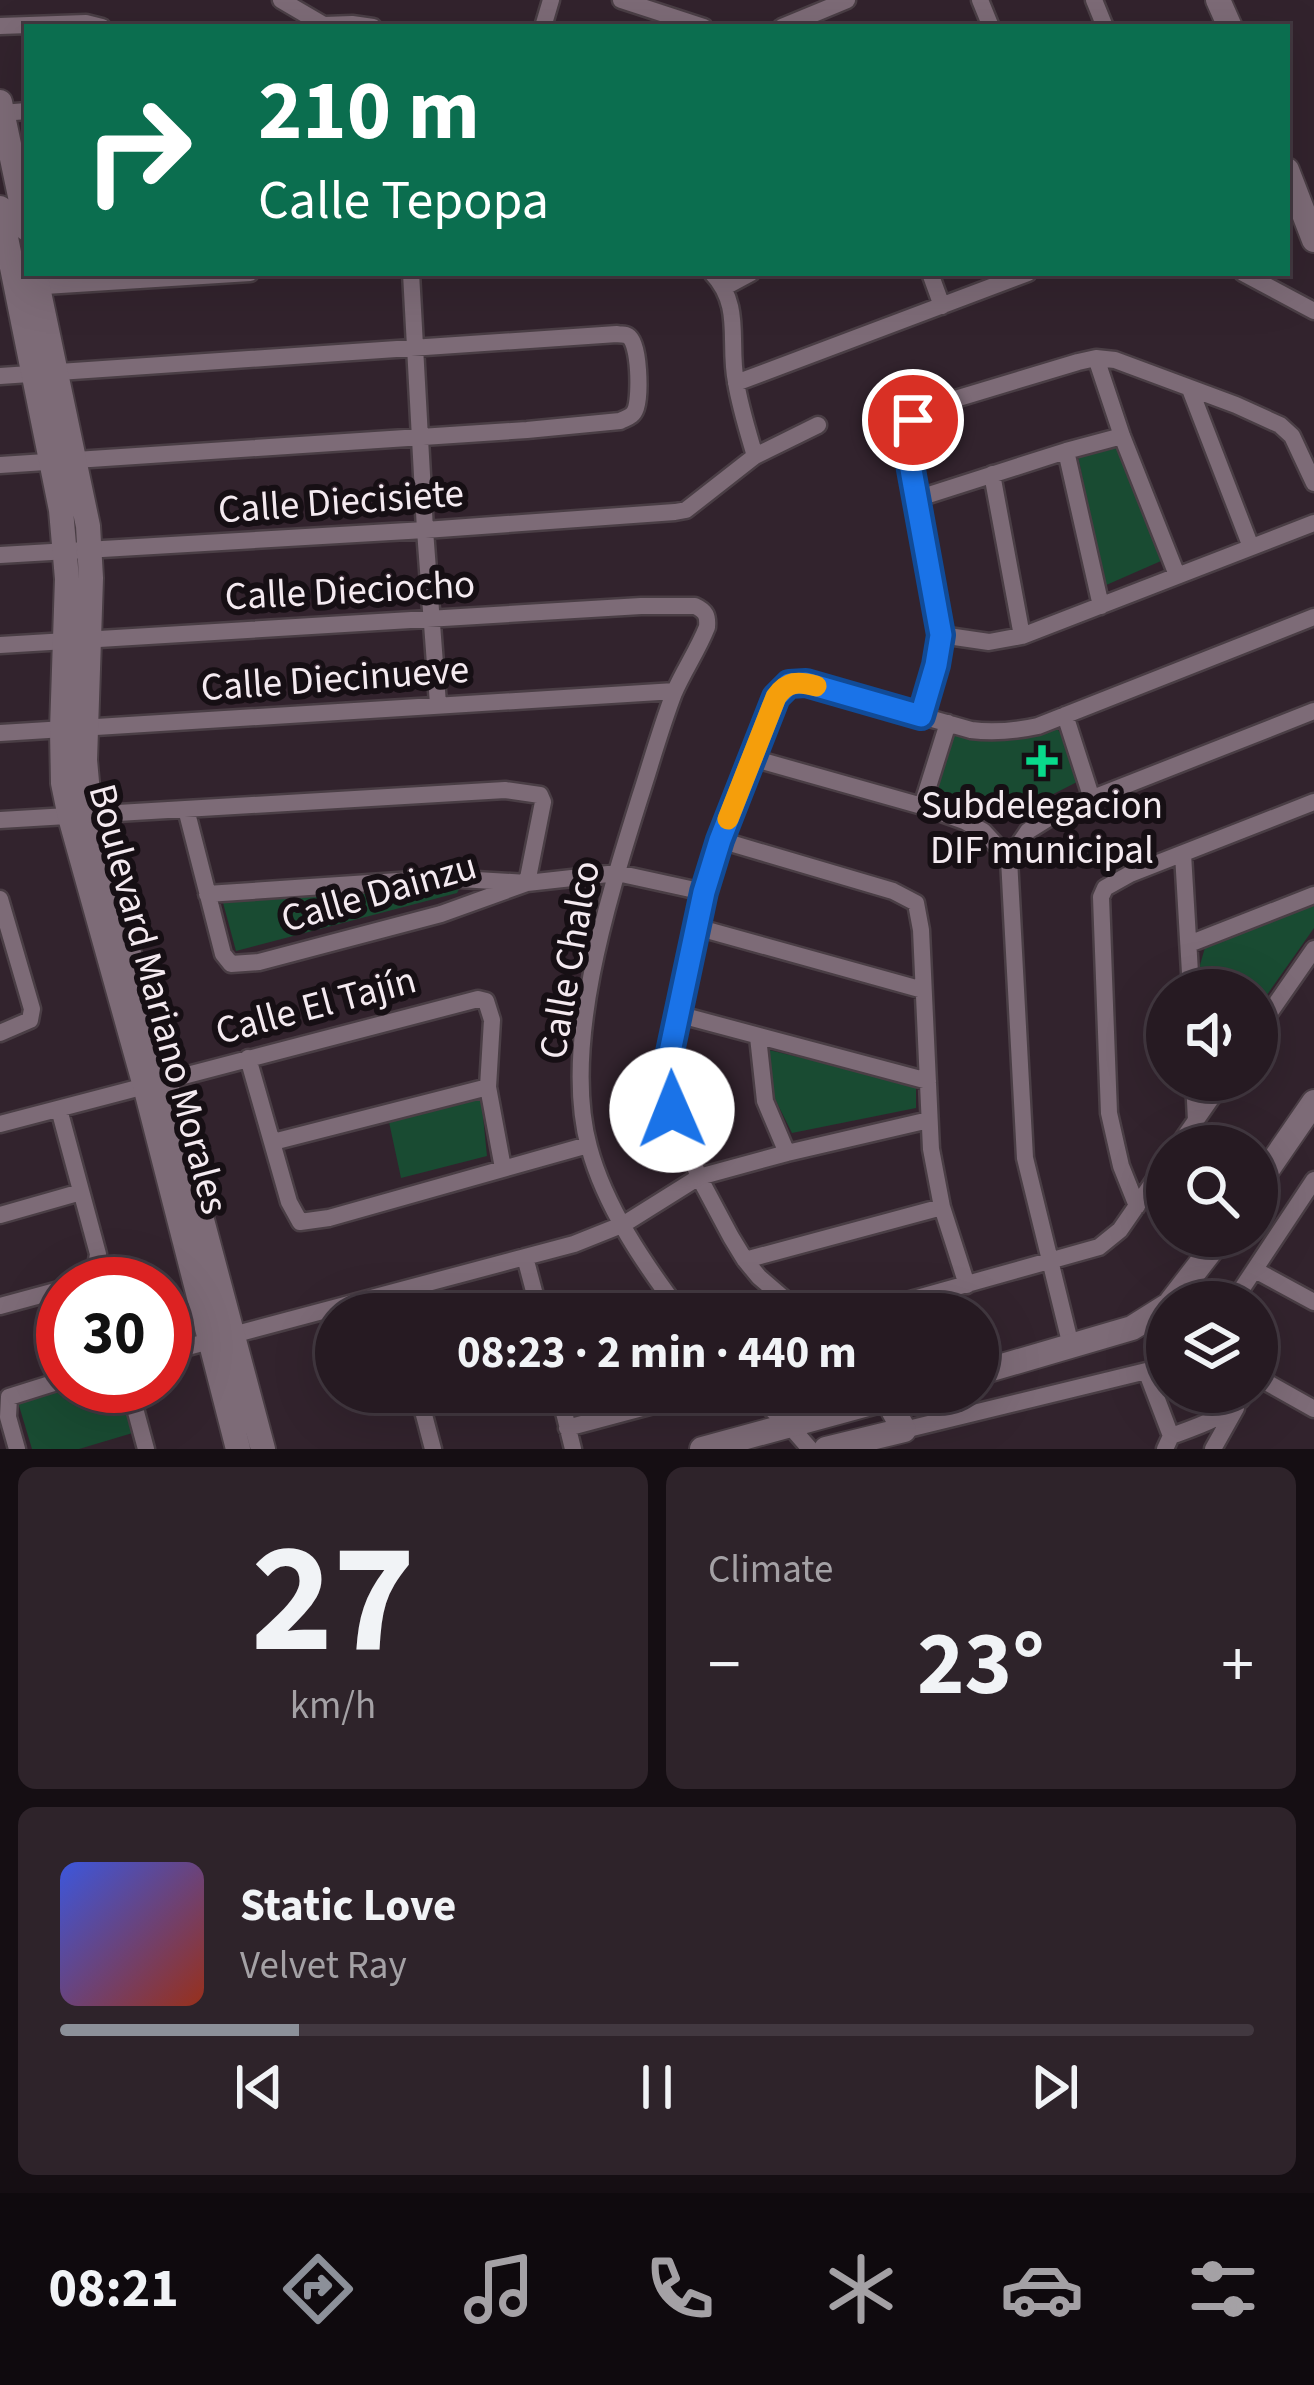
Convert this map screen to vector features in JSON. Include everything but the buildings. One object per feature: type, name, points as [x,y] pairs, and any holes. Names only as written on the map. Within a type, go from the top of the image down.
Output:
[{"type":"street","points":[[281,0],[323,24]]},
{"type":"street","points":[[621,0],[695,24]]},
{"type":"street","points":[[789,24],[847,0]]},
{"type":"street","points":[[43,24],[92,24]]},
{"type":"street","name":"Boulevard Mariano Morales","points":[[7,120],[12,202],[24,258]]},
{"type":"street","points":[[1290,178],[1314,240]]},
{"type":"street","points":[[29,282],[176,276]]},
{"type":"street","points":[[411,276],[438,704]]},
{"type":"street","points":[[931,276],[942,306]]},
{"type":"street","points":[[736,383],[1020,276]]},
{"type":"street","points":[[1249,276],[1314,310]]},
{"type":"street","points":[[718,280],[732,312],[736,383],[755,456],[818,425]]},
{"type":"street","name":"Boulevard Mariano Morales","points":[[29,282],[79,550],[73,729],[62,771],[80,816],[155,1083],[221,1338],[262,1449]]},
{"type":"street","points":[[0,376],[617,334],[628,336],[637,352],[636,408],[626,418],[608,422],[0,465]]},
{"type":"street","points":[[1096,358],[1177,575]]},
{"type":"street","points":[[921,716],[941,635],[906,442],[913,420],[942,403],[1096,358],[1135,366],[1280,425],[1292,436],[1314,483]]},
{"type":"street","points":[[1190,389],[1251,547]]},
{"type":"street","points":[[916,499],[1122,436]]},
{"type":"street","points":[[1066,451],[1101,606]]},
{"type":"street","name":"Calle Diecisiete","points":[[0,555],[686,509],[755,456]]},
{"type":"street","points":[[992,474],[1022,636]]},
{"type":"street","points":[[941,635],[989,642],[1022,636],[1314,523]]},
{"type":"street","name":"Calle Dieciocho","points":[[0,646],[661,605],[695,605],[703,610]]},
{"type":"street","name":"Calle Chalco","points":[[666,1293],[623,1224],[588,1145],[581,1093],[582,1042],[604,919],[675,691],[706,627],[703,610]]},
{"type":"street","points":[[780,1293],[745,1260],[699,1177],[672,1110],[667,1066],[704,892],[781,690],[789,684],[806,683],[994,733],[1038,726],[1314,617]]},
{"type":"street","name":"Calle Diecinueve","points":[[0,733],[675,691]]},
{"type":"street","points":[[1071,1346],[1025,1159],[1009,859],[1039,821],[1091,796],[1314,711]]},
{"type":"street","points":[[1065,716],[1091,796]]},
{"type":"street","points":[[922,806],[948,723]]},
{"type":"street","points":[[752,758],[964,821],[983,831],[1009,859]]},
{"type":"street","points":[[0,820],[505,790],[540,795],[542,812],[527,884],[442,878],[207,894]]},
{"type":"street","points":[[1137,1205],[1121,1166],[1109,1113],[1101,897],[1115,881],[1314,802]]},
{"type":"street","name":"Calle Dainzu","points":[[186,809],[223,954],[236,965],[405,924],[527,884],[617,873],[704,892]]},
{"type":"street","points":[[720,840],[907,896],[916,903],[928,1120],[942,1208],[967,1285]]},
{"type":"street","points":[[1183,854],[1191,969]]},
{"type":"street","points":[[1190,944],[1314,895]]},
{"type":"street","points":[[0,899],[6,940],[32,1009],[30,1020],[0,1033]]},
{"type":"street","points":[[696,927],[923,990]]},
{"type":"street","points":[[1278,1001],[1314,949]]},
{"type":"street","name":"Calle El Tajín","points":[[0,1124],[478,999],[486,1001],[492,1020],[488,1087],[503,1168]]},
{"type":"street","points":[[677,1014],[928,1081]]},
{"type":"street","points":[[758,1037],[765,1101],[787,1153]]},
{"type":"street","points":[[248,1058],[289,1202],[299,1222],[329,1218],[588,1145]]},
{"type":"street","points":[[273,1142],[488,1087]]},
{"type":"street","points":[[1195,1101],[1196,1121]]},
{"type":"street","points":[[1193,1125],[1210,1101]]},
{"type":"street","points":[[1278,1154],[1314,1102]]},
{"type":"street","points":[[59,1109],[98,1257]]},
{"type":"street","points":[[192,1346],[589,1239],[623,1224],[699,1177],[928,1120]]},
{"type":"street","points":[[1247,1281],[1311,1190]]},
{"type":"street","points":[[0,1215],[81,1192]]},
{"type":"street","points":[[937,1293],[1099,1246],[1120,1230],[1146,1192]]},
{"type":"street","points":[[745,1260],[942,1208]]},
{"type":"street","points":[[525,1257],[534,1293]]},
{"type":"street","points":[[1187,1281],[1206,1257]]},
{"type":"street","points":[[1255,1270],[1314,1302]]},
{"type":"street","points":[[0,1306],[36,1296]]},
{"type":"street","points":[[999,1367],[1132,1328],[1146,1319]]},
{"type":"street","name":"Boulevard Mariano Morales","points":[[221,1338],[238,1449]]},
{"type":"street","points":[[826,1449],[1146,1373]]},
{"type":"street","points":[[17,1449],[8,1417],[9,1397],[36,1388]]},
{"type":"street","points":[[1278,1389],[1314,1409]]},
{"type":"street","points":[[136,1413],[145,1449]]},
{"type":"street","points":[[424,1413],[433,1449]]},
{"type":"street","points":[[564,1413],[573,1449]]},
{"type":"street","points":[[567,1428],[623,1413]]},
{"type":"street","points":[[776,1413],[810,1449]]},
{"type":"street","points":[[702,1449],[832,1413]]},
{"type":"street","points":[[899,1413],[904,1430]]},
{"type":"street","points":[[1159,1413],[1168,1442],[1221,1413]]},
{"type":"street","points":[[1213,1449],[1234,1413]]},
{"type":"green space","points":[[1118,443],[1161,561],[1104,586],[1077,451]]},
{"type":"green space","points":[[1055,726],[1077,782],[1014,819],[994,818],[985,810],[935,793],[952,731],[1004,739]]},
{"type":"green space","points":[[462,884],[457,893],[236,951],[222,899]]},
{"type":"green space","points":[[1314,898],[1314,928],[1278,979],[1278,969],[1200,969],[1206,944]]},
{"type":"green space","points":[[769,1050],[916,1085],[916,1108],[792,1133],[771,1091]]},
{"type":"green space","points":[[481,1096],[487,1156],[401,1178],[389,1122]]},
{"type":"green space","points":[[36,1393],[36,1413],[132,1413],[136,1432],[79,1449],[32,1449],[17,1399]]},
{"type":"slow traffic","points":[[728,819],[776,697],[796,682],[816,686]]},
{"type":"place","name":"Subdelegacion DIF municipal","points":[[1042,761]]},
{"type":"route","points":[[672,1110],[667,1066],[704,892],[776,697],[789,684],[806,683],[921,716],[941,635],[906,442],[913,420]]}]
